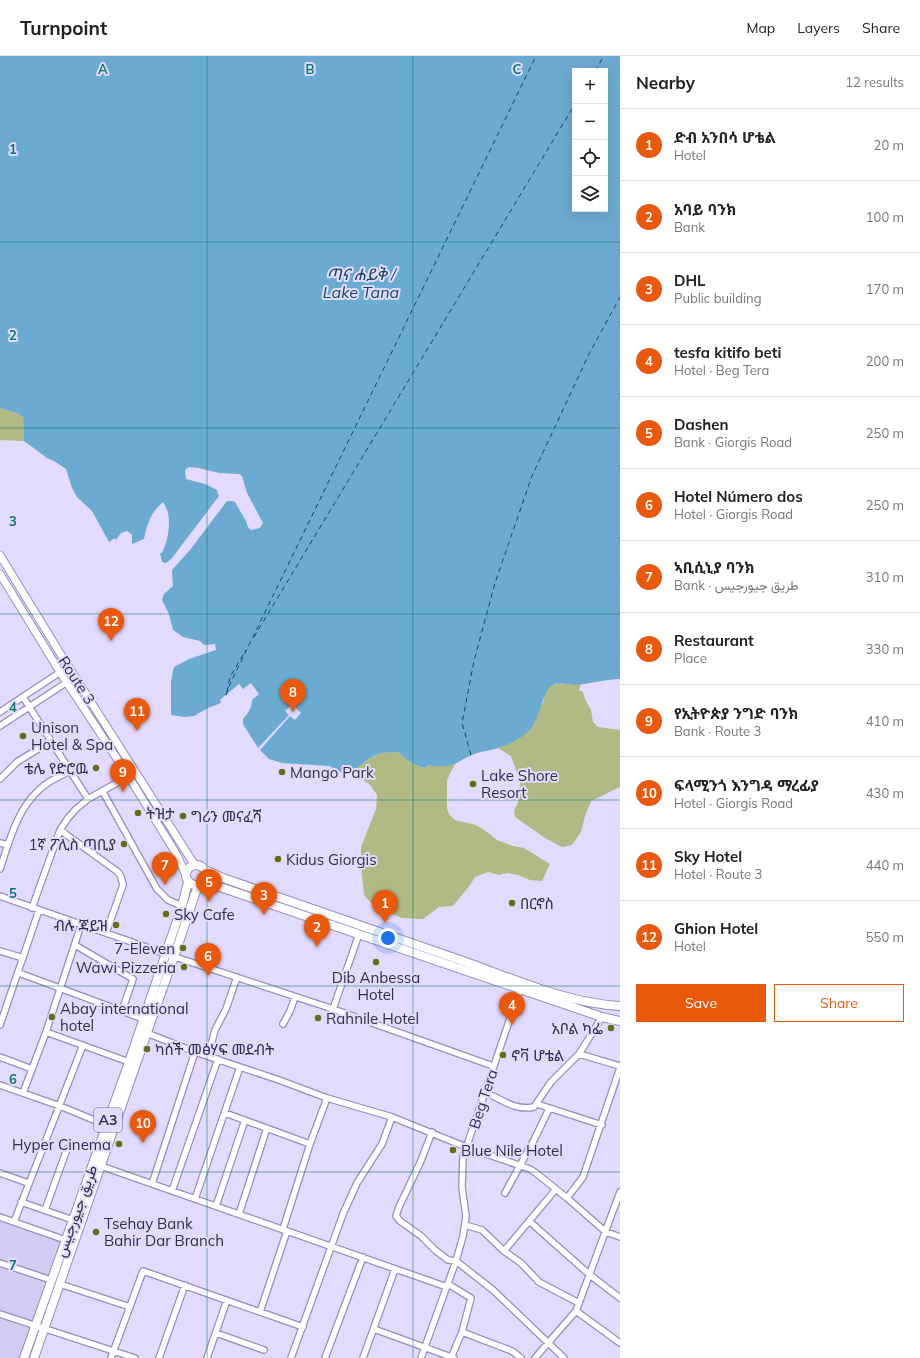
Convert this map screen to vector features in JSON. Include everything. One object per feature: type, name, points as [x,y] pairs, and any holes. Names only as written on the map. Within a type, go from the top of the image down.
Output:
[{"type":"highway","points":[[355,929],[223,878],[205,870],[200,865],[194,864],[188,867],[185,873],[188,882],[193,885],[201,884],[220,887],[355,929],[521,985],[602,1017],[620,1020],[618,1012],[620,1007],[602,1006],[583,1002],[521,985]]},
{"type":"highway","name":"A3","points":[[147,1020],[174,957],[195,894],[205,878],[205,870]]},
{"type":"highway","name":"طريق جيورجيس","points":[[24,1358],[34,1325],[66,1240],[128,1062],[143,1032],[188,882]]},
{"type":"highway","points":[[249,897],[252,888]]},
{"type":"highway","name":"A3","points":[[34,1358],[101,1166],[143,1032]]},
{"type":"main road","name":"Route 3","points":[[0,555],[68,667],[194,864]]},
{"type":"main road","points":[[0,574],[60,672],[129,777],[177,856],[185,873]]},
{"type":"street","points":[[0,712],[68,667]]},
{"type":"street","points":[[0,726],[75,677]]},
{"type":"street","points":[[23,697],[88,799]]},
{"type":"street","points":[[0,779],[17,762],[51,741]]},
{"type":"street","points":[[0,870],[21,813],[30,799],[41,788],[70,770]]},
{"type":"street","points":[[32,908],[60,830],[72,813],[88,799],[103,792],[136,772]]},
{"type":"street","points":[[103,792],[157,889],[168,900],[182,906]]},
{"type":"street","points":[[60,830],[122,876],[123,885],[106,933]]},
{"type":"street","points":[[0,843],[8,846]]},
{"type":"street","points":[[0,896],[174,957],[333,1009],[493,1066]]},
{"type":"street","points":[[0,1025],[19,973],[39,910]]},
{"type":"street","points":[[23,1093],[46,1032],[81,925]]},
{"type":"street","points":[[333,1009],[355,929]]},
{"type":"street","points":[[75,945],[133,979],[122,1011]]},
{"type":"street","points":[[0,951],[23,958]]},
{"type":"street","points":[[19,973],[147,1020]]},
{"type":"street","points":[[208,1056],[215,1030],[226,1009],[236,977]]},
{"type":"street","name":"Beg Tera","points":[[421,1358],[456,1261],[465,1225],[465,1206],[462,1187],[463,1157],[521,985]]},
{"type":"street","points":[[283,1024],[290,1011],[294,997]]},
{"type":"street","points":[[486,1092],[518,1108],[534,1107],[552,1082],[579,1054],[591,1037],[602,1017]]},
{"type":"street","points":[[46,1032],[128,1062]]},
{"type":"street","points":[[143,1032],[195,1052],[327,1098],[392,1117],[466,1147],[534,1171],[568,1198],[606,1232],[620,1237]]},
{"type":"street","points":[[14,1222],[28,1183],[83,1046]]},
{"type":"street","points":[[152,1184],[195,1052]]},
{"type":"street","points":[[568,1198],[583,1177],[602,1125],[620,1067],[579,1054]]},
{"type":"street","points":[[0,1057],[32,1069]]},
{"type":"street","points":[[172,1191],[218,1059]]},
{"type":"street","points":[[195,1199],[240,1067]]},
{"type":"street","points":[[0,1085],[60,1106],[106,1125]]},
{"type":"street","points":[[260,1312],[310,1144],[327,1098]]},
{"type":"street","points":[[537,1104],[602,1125]]},
{"type":"street","points":[[505,1193],[549,1109]]},
{"type":"street","points":[[225,1113],[310,1144]]},
{"type":"street","points":[[291,1358],[331,1246],[350,1198],[357,1183],[382,1144],[392,1117]]},
{"type":"street","points":[[216,1206],[245,1120]]},
{"type":"street","points":[[239,1214],[267,1128]]},
{"type":"street","points":[[432,1132],[396,1216],[400,1221],[421,1236],[448,1260],[456,1261],[493,1290],[564,1358]]},
{"type":"street","points":[[45,1210],[67,1149]]},
{"type":"street","points":[[93,1163],[395,1269],[448,1285],[471,1298],[462,1332],[452,1358],[374,1329]]},
{"type":"street","points":[[0,1173],[28,1183]]},
{"type":"street","points":[[504,1251],[556,1189]]},
{"type":"street","points":[[535,1358],[576,1311],[618,1202],[620,1192]]},
{"type":"street","points":[[21,1202],[73,1220]]},
{"type":"street","points":[[0,1217],[74,1243]]},
{"type":"street","points":[[529,1221],[590,1275],[620,1298]]},
{"type":"street","points":[[465,1225],[482,1230],[504,1251],[521,1263],[539,1282],[579,1303]]},
{"type":"street","points":[[325,1358],[363,1257]]},
{"type":"street","points":[[0,1263],[51,1280]]},
{"type":"street","points":[[363,1358],[395,1269]]},
{"type":"street","points":[[111,1358],[143,1271],[302,1327]]},
{"type":"street","points":[[60,1284],[130,1308]]},
{"type":"street","points":[[159,1358],[185,1286]]},
{"type":"street","points":[[207,1358],[227,1300]]},
{"type":"street","points":[[576,1311],[620,1343]]},
{"type":"street","points":[[0,1314],[44,1327],[135,1358]]},
{"type":"street","points":[[462,1332],[512,1351],[521,1358]]},
{"type":"street","points":[[216,1333],[264,1350]]},
{"type":"shaded area","points":[[0,1221],[61,1242],[21,1358],[0,1358]]},
{"type":"green space","points":[[0,408],[17,413],[23,417],[24,441],[0,440]]},
{"type":"green space","points":[[559,683],[571,685],[581,684],[579,690],[583,692],[591,710],[593,722],[598,727],[620,730],[620,787],[591,801],[581,832],[572,845],[562,847],[545,838],[515,817],[514,810],[518,803],[521,790],[520,783],[511,756],[498,748],[517,739],[543,703],[546,690],[552,685]]},
{"type":"green space","points":[[399,752],[410,762],[425,768],[429,765],[447,766],[455,764],[447,780],[447,808],[449,814],[455,820],[476,825],[497,840],[513,846],[524,848],[550,864],[542,881],[530,880],[518,875],[507,873],[499,875],[488,872],[475,877],[453,906],[439,907],[423,919],[402,918],[375,907],[364,895],[361,847],[376,809],[377,795],[371,786],[353,771],[371,757],[381,753]]},
{"type":"water","name":"ጣና ሐይቅ / Lake Tana","points":[[0,56],[620,56],[620,679],[578,685],[559,683],[554,684],[548,689],[535,723],[529,731],[517,740],[498,748],[469,756],[451,765],[429,765],[425,768],[410,762],[399,752],[381,753],[371,757],[353,771],[341,772],[329,766],[282,763],[269,759],[258,748],[243,724],[243,719],[250,708],[252,700],[259,694],[251,683],[243,689],[239,684],[220,700],[221,703],[194,716],[184,717],[171,715],[171,681],[174,667],[189,659],[216,650],[215,644],[204,645],[200,641],[183,637],[173,630],[169,614],[162,600],[164,594],[173,586],[172,570],[190,550],[227,501],[235,502],[251,530],[260,528],[263,523],[247,493],[242,476],[239,474],[219,473],[199,468],[189,467],[185,470],[186,479],[205,484],[217,490],[219,496],[172,558],[166,563],[162,562],[160,553],[162,553],[167,541],[169,527],[168,514],[163,502],[155,510],[150,519],[144,539],[132,544],[132,535],[127,531],[121,533],[116,540],[115,538],[109,542],[92,511],[77,497],[72,488],[66,469],[47,458],[24,441],[23,417],[17,413],[0,408]]},
{"type":"pier","points":[[292,704],[301,713],[295,720],[290,716],[260,750],[258,748],[289,715],[285,711]]},
{"type":"ferry route","points":[[226,695],[230,684],[536,56]]},
{"type":"ferry route","points":[[597,68],[604,56]]},
{"type":"ferry route","points":[[254,637],[572,109]]},
{"type":"ferry route","points":[[471,755],[462,723],[474,661],[495,583],[532,476],[589,354],[620,297]]},
{"type":"ferry route","points":[[227,692],[230,677],[246,650]]},
{"type":"place","name":"Ghion Hotel","points":[[111,641]]},
{"type":"place","name":"Restaurant","points":[[293,712]]},
{"type":"place","name":"Sky Hotel","points":[[137,731]]},
{"type":"place","name":"Unison Hotel & Spa","points":[[23,736]]},
{"type":"place","name":"ቴሌ የድሮዉ","points":[[96,768]]},
{"type":"place","name":"Mango Park","points":[[282,772]]},
{"type":"place","name":"Lake Shore Resort","points":[[473,784]]},
{"type":"place","name":"የኢትዮጵያ ንግድ ባንክ","points":[[123,792]]},
{"type":"place","name":"ትዝታ","points":[[138,813]]},
{"type":"place","name":"ግሪን መናፈሻ","points":[[183,816]]},
{"type":"place","name":"1ኛ ፖሊስ ጣቢያ","points":[[124,844]]},
{"type":"place","name":"Kidus Giorgis","points":[[278,859]]},
{"type":"place","name":"ኣቢሲኒያ ባንክ","points":[[165,885]]},
{"type":"place","name":"Dashen","points":[[209,902]]},
{"type":"place","name":"በርኖስ","points":[[512,903]]},
{"type":"place","name":"Sky Cafe","points":[[166,914]]},
{"type":"place","name":"DHL","points":[[264,915]]},
{"type":"place","name":"ድብ አንበሳ ሆቴል","points":[[385,923]]},
{"type":"place","name":"ብሉ ጃይዝ","points":[[116,925]]},
{"type":"place","name":"አባይ ባንክ","points":[[317,947]]},
{"type":"place","name":"7-Eleven","points":[[183,948]]},
{"type":"place","name":"Dib Anbessa Hotel","points":[[376,962]]},
{"type":"place","name":"Wawi Pizzeria","points":[[184,967]]},
{"type":"place","name":"Hotel Número dos","points":[[208,976]]},
{"type":"place","name":"Abay international hotel","points":[[52,1017]]},
{"type":"place","name":"Rahnile Hotel","points":[[318,1018]]},
{"type":"place","name":"tesfa kitifo beti","points":[[512,1025]]},
{"type":"place","name":"አቦል ካፌ","points":[[611,1028]]},
{"type":"place","name":"ካሰች መፅሃፍ መደብት","points":[[147,1049]]},
{"type":"place","name":"ኖቫ ሆቴል","points":[[503,1055]]},
{"type":"place","name":"ፍላሚንጎ እንግዳ ማረፊያ","points":[[143,1143]]},
{"type":"place","name":"Hyper Cinema","points":[[119,1144]]},
{"type":"place","name":"Blue Nile Hotel","points":[[453,1150]]},
{"type":"place","name":"Tsehay Bank Bahir Dar Branch","points":[[96,1232]]}]
